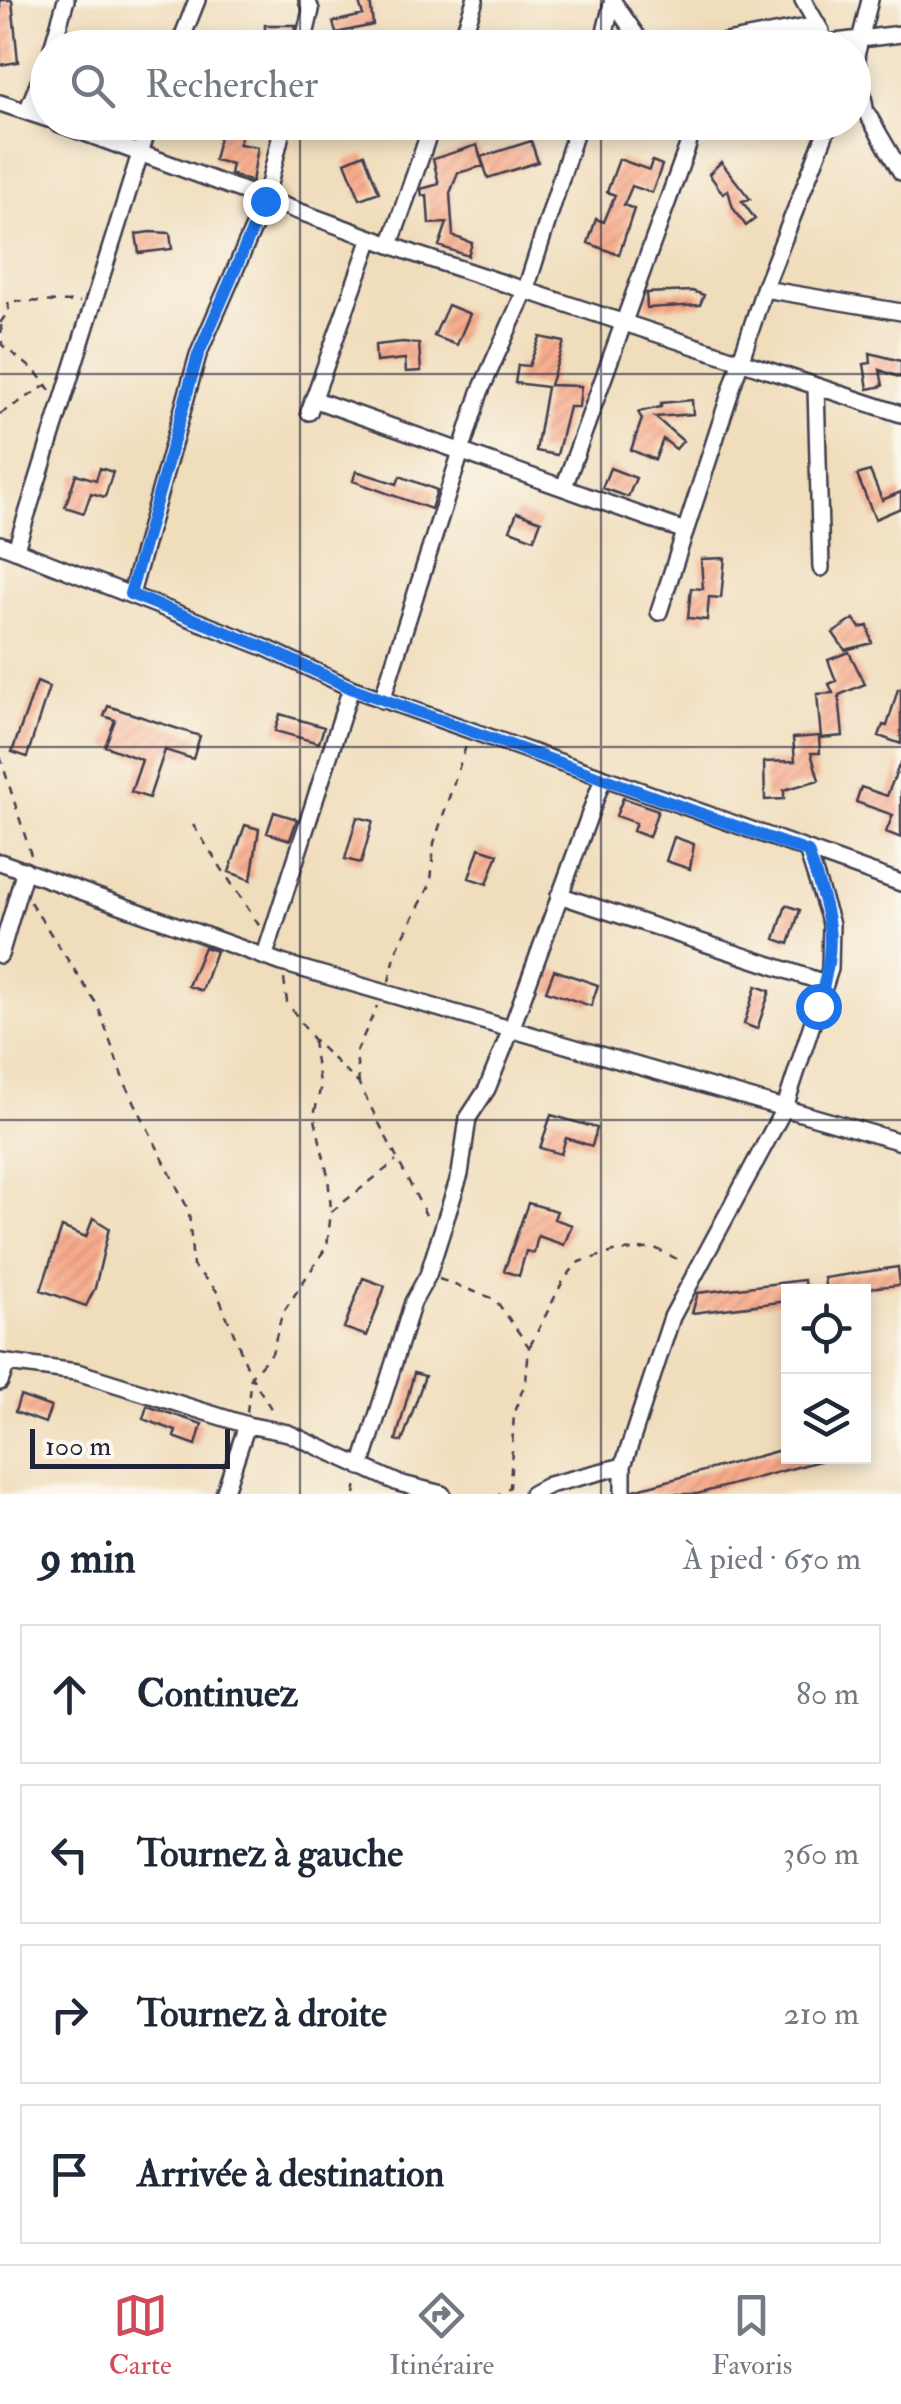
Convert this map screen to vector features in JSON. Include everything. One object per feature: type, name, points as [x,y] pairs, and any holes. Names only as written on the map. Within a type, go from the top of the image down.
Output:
[{"type":"street","points":[[57,30],[66,0]]},
{"type":"street","points":[[185,30],[197,0]]},
{"type":"street","points":[[307,0],[312,10],[307,30]]},
{"type":"street","points":[[465,30],[475,0]]},
{"type":"street","points":[[605,30],[612,0]]},
{"type":"street","points":[[612,0],[633,30]]},
{"type":"street","points":[[803,0],[820,30]]},
{"type":"street","points":[[862,30],[870,0]]},
{"type":"street","points":[[790,30],[817,25]]},
{"type":"street","points":[[871,38],[901,34]]},
{"type":"street","points":[[0,103],[30,112]]},
{"type":"street","points":[[27,111],[30,104]]},
{"type":"street","points":[[871,119],[901,172]]},
{"type":"street","points":[[98,140],[390,245],[901,414]]},
{"type":"street","points":[[143,140],[62,401],[8,546],[266,648],[382,700],[472,728],[901,883]]},
{"type":"street","points":[[130,594],[198,355],[265,201],[280,140]]},
{"type":"street","points":[[390,245],[427,140]]},
{"type":"street","points":[[382,700],[480,392],[526,289],[573,140]]},
{"type":"street","points":[[564,487],[689,140]]},
{"type":"street","points":[[659,612],[764,289],[823,140]]},
{"type":"street","points":[[370,238],[311,405],[462,449],[685,531]]},
{"type":"street","points":[[764,289],[901,312]]},
{"type":"street","points":[[816,387],[821,568]]},
{"type":"street","points":[[268,947],[351,688]]},
{"type":"street","points":[[360,1467],[413,1302],[428,1275],[460,1174],[468,1118],[487,1089],[512,1027],[603,778]]},
{"type":"street","points":[[623,1494],[623,1466],[672,1317],[784,1106],[825,983],[833,952],[831,924],[808,852]]},
{"type":"street","points":[[0,862],[268,947],[282,963],[901,1142]]},
{"type":"street","points":[[0,955],[20,888],[32,872]]},
{"type":"street","points":[[559,894],[825,983]]},
{"type":"street","points":[[0,1382],[4,1363],[77,1372],[247,1425],[288,1433],[360,1467],[442,1494]]},
{"type":"street","points":[[224,1494],[247,1425]]},
{"type":"street","points":[[532,1494],[549,1485],[623,1466]]},
{"type":"path","points":[[62,401],[2,345],[0,323],[9,311],[8,301],[70,299],[92,306]]},
{"type":"path","points":[[0,414],[57,379]]},
{"type":"path","points":[[439,1240],[360,1084],[356,1053],[386,992],[398,948],[431,882],[434,843],[472,728]]},
{"type":"path","points":[[0,756],[32,872]]},
{"type":"path","points":[[193,824],[268,947]]},
{"type":"path","points":[[20,888],[98,1006],[123,1078],[189,1211],[193,1266],[216,1290],[250,1376],[288,1433]]},
{"type":"path","points":[[282,963],[286,1002],[312,1038],[360,1084]]},
{"type":"path","points":[[247,1425],[250,1376],[272,1353],[282,1314],[327,1246],[331,1212],[328,1176],[314,1115],[320,1090],[312,1038]]},
{"type":"path","points":[[331,1212],[397,1160]]},
{"type":"path","points":[[499,1494],[510,1488],[514,1412],[526,1381],[529,1347],[564,1279],[579,1262],[614,1252],[655,1248],[695,1268]]},
{"type":"path","points":[[428,1275],[495,1299],[529,1347]]},
{"type":"building","points":[[0,0],[12,0],[18,62],[0,65]]},
{"type":"building","points":[[358,0],[370,0],[373,25],[335,30],[333,22],[363,15]]},
{"type":"building","points":[[265,25],[296,25],[295,30],[265,30]]},
{"type":"building","points":[[219,140],[240,140],[239,144],[258,147],[252,182],[230,174],[232,164],[214,160]]},
{"type":"building","points":[[531,141],[538,162],[488,178],[481,157]]},
{"type":"building","points":[[477,145],[483,166],[458,173],[450,193],[453,236],[472,243],[468,256],[439,246],[447,223],[429,224],[427,195],[422,196],[421,189],[439,184],[433,159]]},
{"type":"building","points":[[364,154],[379,192],[360,199],[345,162]]},
{"type":"building","points":[[619,159],[649,170],[652,161],[662,165],[652,193],[632,186],[624,205],[634,209],[619,255],[588,243],[596,219],[604,222],[615,195],[607,192]]},
{"type":"building","points":[[721,162],[750,199],[742,201],[755,219],[746,226],[733,208],[728,190],[723,194],[709,174]]},
{"type":"building","points":[[170,233],[172,249],[139,253],[136,234]]},
{"type":"building","points":[[692,291],[704,295],[700,305],[647,308],[646,293]]},
{"type":"building","points":[[448,305],[470,314],[457,345],[434,336]]},
{"type":"building","points":[[540,337],[564,342],[550,385],[581,386],[579,407],[569,407],[557,455],[536,451],[547,387],[515,383],[518,365],[529,366]]},
{"type":"building","points":[[419,344],[421,371],[406,372],[405,359],[376,362],[375,345]]},
{"type":"building","points":[[870,353],[901,361],[901,378],[880,370],[883,386],[868,389],[864,364],[871,363]]},
{"type":"building","points":[[692,400],[693,414],[655,417],[683,441],[676,449],[663,439],[655,460],[631,450],[642,419],[638,412],[661,407],[661,403]]},
{"type":"building","points":[[100,468],[113,472],[105,497],[91,493],[84,513],[65,507],[76,474],[96,480]]},
{"type":"building","points":[[610,468],[636,478],[628,497],[602,488]]},
{"type":"building","points":[[356,471],[397,484],[400,476],[437,490],[431,509],[353,481]]},
{"type":"building","points":[[870,471],[882,500],[901,492],[901,508],[875,519],[857,475]]},
{"type":"building","points":[[517,512],[541,521],[534,539],[510,530]]},
{"type":"building","points":[[725,558],[721,598],[709,597],[707,620],[688,618],[691,588],[703,589],[701,559]]},
{"type":"building","points":[[854,619],[860,628],[868,626],[872,643],[845,650],[833,633]]},
{"type":"building","points":[[849,652],[865,684],[839,695],[843,736],[821,738],[817,694],[833,693],[829,684],[836,681],[828,660]]},
{"type":"building","points":[[37,682],[49,687],[27,757],[12,752]]},
{"type":"building","points":[[898,689],[901,744],[879,736],[883,725],[887,726]]},
{"type":"building","points":[[108,706],[200,736],[193,759],[165,750],[149,798],[131,792],[142,760],[105,746],[115,720],[104,716]]},
{"type":"building","points":[[280,714],[324,727],[319,743],[275,731]]},
{"type":"building","points":[[819,736],[820,753],[811,753],[819,780],[784,790],[784,799],[765,800],[764,762],[795,761],[793,738]]},
{"type":"building","points":[[900,763],[901,838],[886,832],[893,815],[856,802],[861,787],[887,796]]},
{"type":"building","points":[[623,798],[658,810],[649,837],[633,831],[636,823],[616,816]]},
{"type":"building","points":[[274,812],[297,819],[290,840],[267,833]]},
{"type":"building","points":[[357,817],[373,821],[361,863],[345,859]]},
{"type":"building","points":[[245,825],[259,829],[251,880],[229,872]]},
{"type":"building","points":[[674,837],[694,844],[690,869],[666,861]]},
{"type":"building","points":[[479,848],[498,854],[487,884],[469,878]]},
{"type":"building","points":[[786,905],[800,910],[789,944],[775,939]]},
{"type":"building","points":[[204,947],[216,951],[202,991],[188,986]]},
{"type":"building","points":[[554,970],[598,985],[591,1006],[546,991]]},
{"type":"building","points":[[756,986],[770,991],[757,1029],[744,1024]]},
{"type":"building","points":[[551,1115],[597,1128],[592,1146],[566,1138],[561,1154],[540,1148]]},
{"type":"building","points":[[528,1203],[557,1211],[554,1219],[572,1225],[564,1245],[538,1236],[534,1253],[526,1251],[519,1276],[504,1271]]},
{"type":"building","points":[[93,1218],[109,1228],[95,1288],[86,1306],[41,1290],[62,1227],[86,1237]]},
{"type":"building","points":[[898,1267],[900,1285],[871,1288],[871,1284],[825,1284],[824,1278]]},
{"type":"building","points":[[363,1278],[385,1286],[367,1336],[344,1328]]},
{"type":"building","points":[[804,1280],[804,1284],[781,1284],[781,1302],[692,1313],[698,1293]]},
{"type":"building","points":[[414,1373],[425,1376],[402,1442],[396,1440]]},
{"type":"building","points":[[20,1396],[51,1407],[45,1423],[15,1412]]},
{"type":"building","points":[[147,1406],[202,1424],[196,1445],[174,1437],[176,1431],[143,1419]]},
{"type":"building","points":[[781,1450],[781,1464],[808,1464],[697,1494],[634,1494],[634,1490]]},
{"type":"route","points":[[265,201],[198,355],[130,594],[382,700],[472,728],[808,852],[831,924],[833,952],[818,1006]]}]
